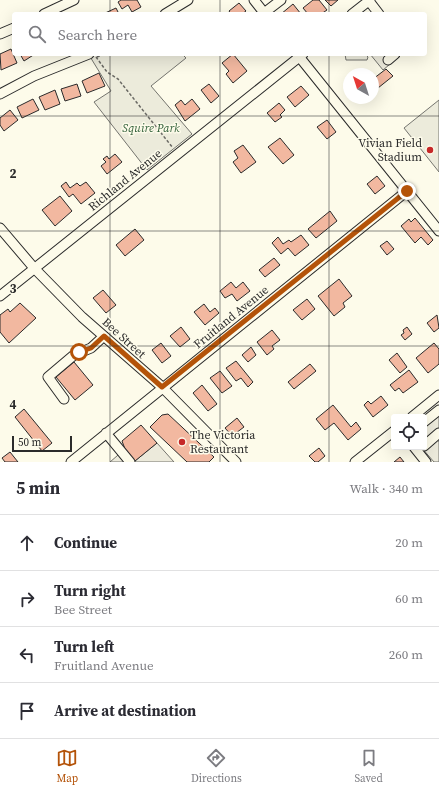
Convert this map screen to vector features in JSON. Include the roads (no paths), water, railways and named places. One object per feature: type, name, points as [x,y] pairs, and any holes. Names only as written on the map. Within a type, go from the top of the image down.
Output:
[{"type":"street","points":[[48,12],[74,0]]},
{"type":"street","points":[[168,12],[188,0]]},
{"type":"street","points":[[254,0],[264,12]]},
{"type":"street","points":[[266,12],[281,0]]},
{"type":"street","points":[[354,12],[369,0],[378,12]]},
{"type":"street","points":[[0,34],[12,29]]},
{"type":"street","points":[[0,94],[34,76],[93,56]]},
{"type":"street","name":"Richland Avenue","points":[[0,296],[299,56]]},
{"type":"street","points":[[301,56],[439,231]]},
{"type":"street","name":"Fruitland Avenue","points":[[71,462],[162,387],[407,191]]},
{"type":"street","name":"Bee Street","points":[[0,228],[34,268],[104,336],[162,387],[230,460]]},
{"type":"street","points":[[64,399],[48,377],[74,355],[91,348],[104,336]]},
{"type":"street","points":[[416,414],[439,396]]},
{"type":"street","points":[[427,420],[439,410]]},
{"type":"street","points":[[106,433],[130,462]]},
{"type":"street","points":[[355,462],[391,433]]},
{"type":"street","points":[[427,441],[439,433]]},
{"type":"street","points":[[423,450],[426,462]]},
{"type":"place","name":"Vivian Field Stadium","points":[[430,150]]},
{"type":"place","name":"The Victoria Restaurant","points":[[182,442]]},
{"type":"park label","name":"Squire Park","points":[[151,128]]}]
